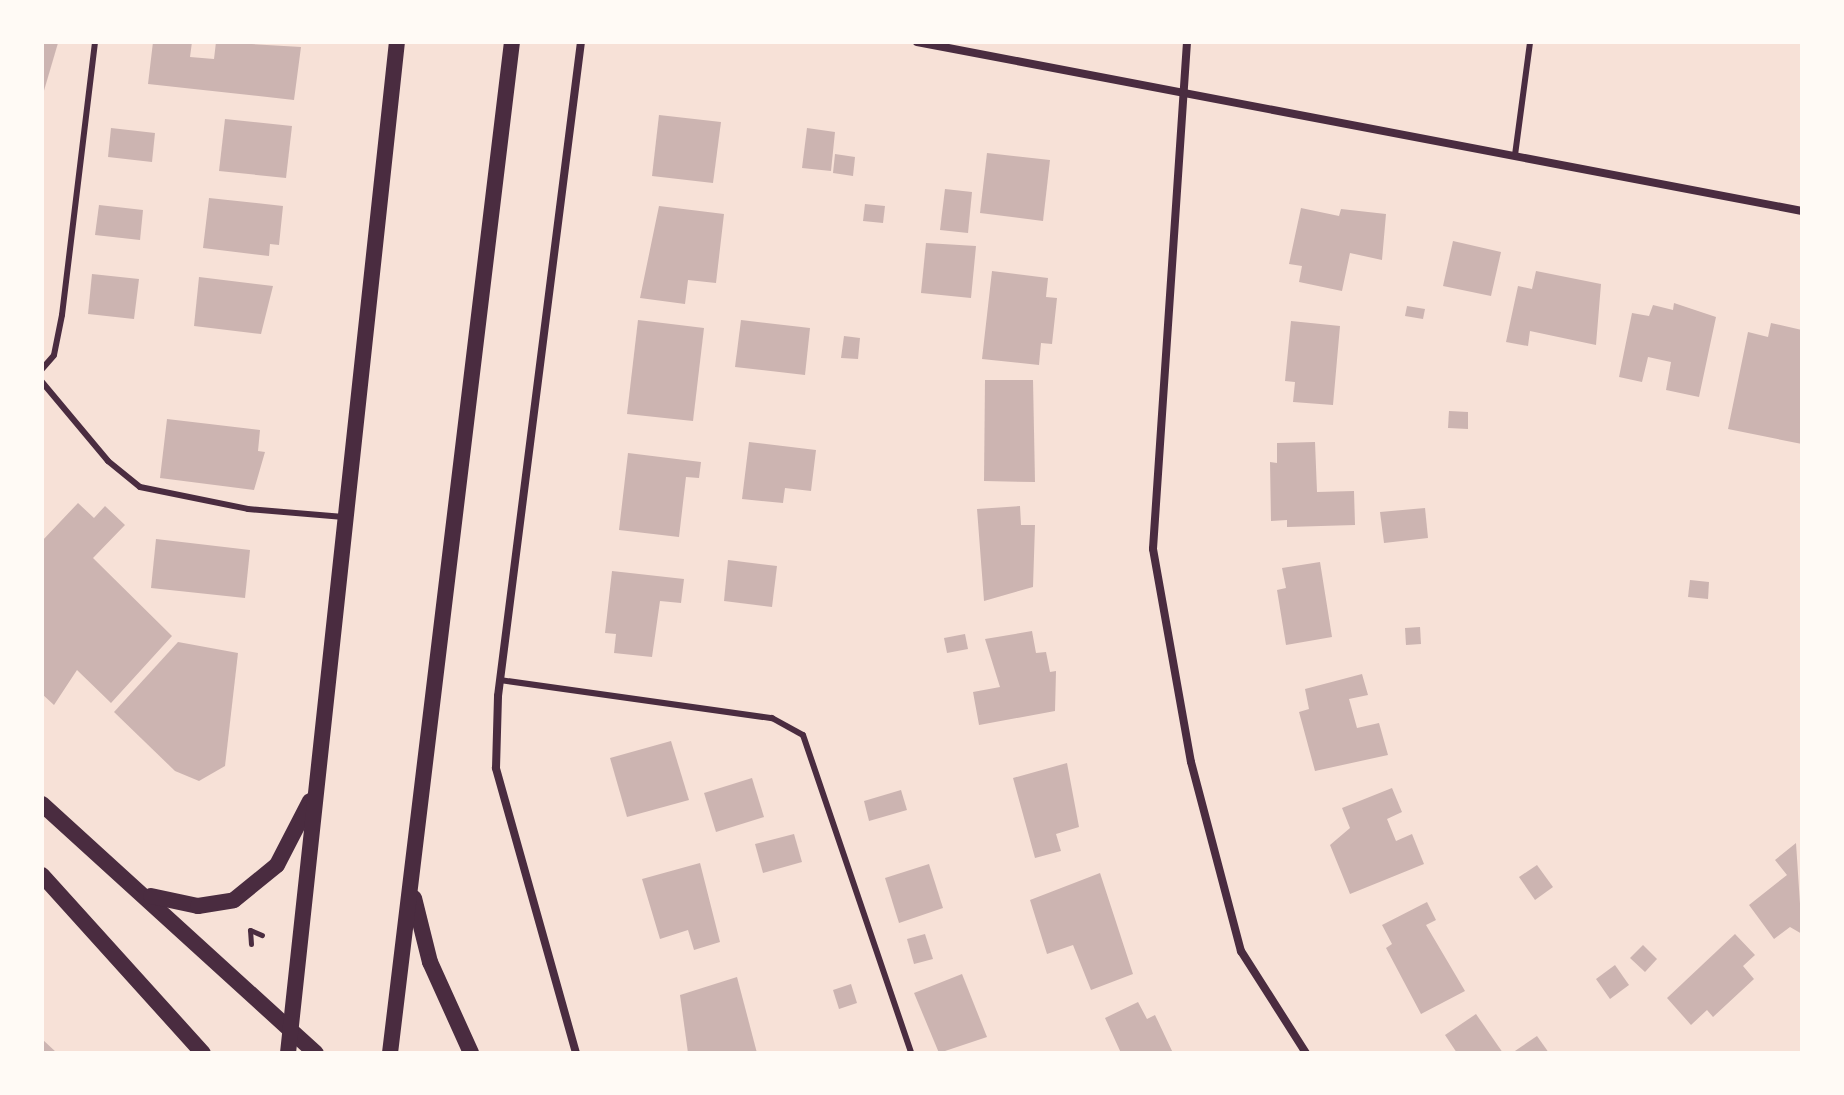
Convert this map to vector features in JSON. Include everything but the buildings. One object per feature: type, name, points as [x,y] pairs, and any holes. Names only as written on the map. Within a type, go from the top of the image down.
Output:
[{"type":"main road","points":[[288,1053],[397,42]]},
{"type":"main road","points":[[390,1053],[512,42]]},
{"type":"main road","points":[[151,896],[198,906],[234,900],[277,865],[317,785]]},
{"type":"main road","points":[[42,804],[151,896],[316,1053]]},
{"type":"main road","points":[[42,875],[203,1053]]},
{"type":"main road","points":[[411,880],[430,962],[471,1053]]},
{"type":"street","points":[[576,1053],[496,768],[500,680],[581,42]]},
{"type":"street","points":[[917,42],[1182,88],[1802,211]]},
{"type":"street","points":[[1187,42],[1153,549],[1191,762],[1241,951],[1306,1053]]},
{"type":"lane","points":[[42,369],[54,355],[62,315],[95,42]]},
{"type":"lane","points":[[1515,155],[1530,42]]},
{"type":"lane","points":[[42,382],[108,461],[140,487],[248,509],[348,518]]},
{"type":"lane","points":[[500,680],[772,718],[803,735],[911,1053]]},
{"type":"path","points":[[251,944],[250,930],[262,935]]}]
